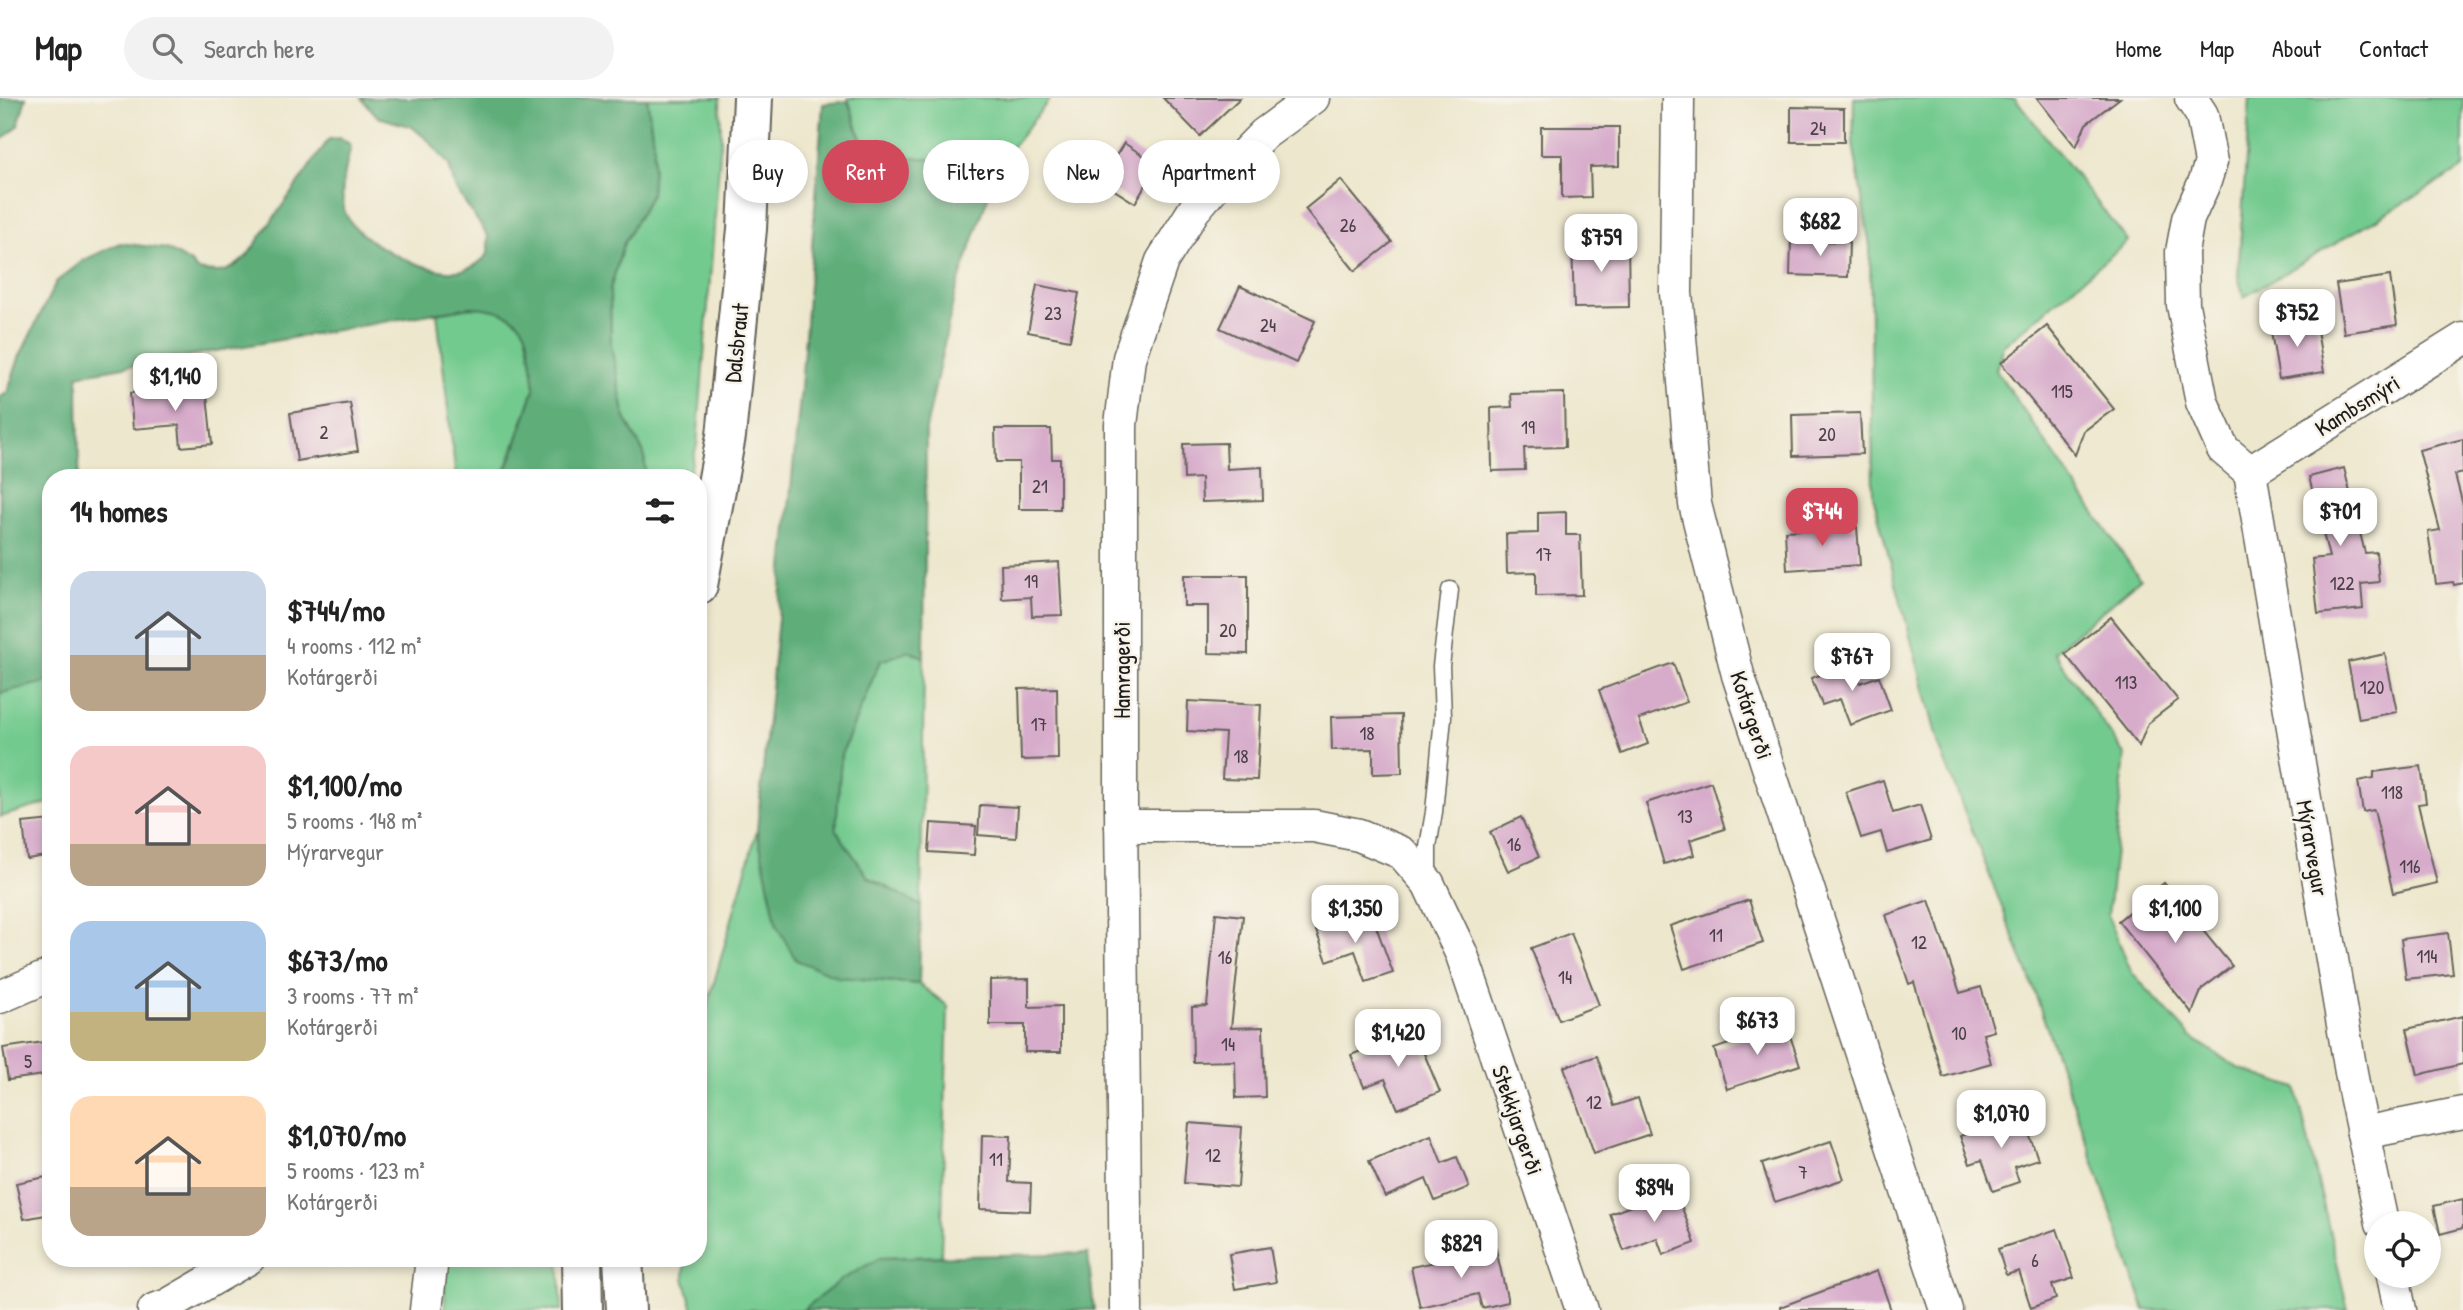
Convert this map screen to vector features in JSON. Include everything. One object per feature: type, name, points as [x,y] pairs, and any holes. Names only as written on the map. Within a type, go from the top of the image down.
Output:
[{"type":"street","name":"Dalsbraut","points":[[707,537],[726,436],[747,229],[753,98]]},
{"type":"street","name":"Hamragerði","points":[[1126,1310],[1121,826],[1121,425],[1129,358],[1162,261],[1194,210],[1264,134],[1313,98]]},
{"type":"street","name":"Kotárgerði","points":[[1678,98],[1676,293],[1695,505],[1738,675],[1946,1310]]},
{"type":"street","points":[[2191,98],[2202,115],[2211,162],[2188,219],[2182,252],[2183,305],[2202,401],[2222,449],[2250,472]]},
{"type":"street","name":"Kambsmýri","points":[[2250,472],[2463,339]]},
{"type":"street","name":"Mýrarvegur","points":[[2250,472],[2351,1077],[2379,1211]]},
{"type":"street","name":"Stekkjargerði","points":[[1121,826],[1314,826],[1359,835],[1402,853],[1428,883],[1462,955],[1582,1310]]},
{"type":"street","points":[[0,998],[42,979]]},
{"type":"street","points":[[2363,1133],[2463,1114]]},
{"type":"street","points":[[154,1310],[168,1305],[233,1267]]},
{"type":"street","points":[[426,1310],[431,1267]]},
{"type":"street","points":[[582,1267],[583,1310]]},
{"type":"street","points":[[624,1267],[626,1310]]},
{"type":"street","points":[[2395,1288],[2400,1310]]},
{"type":"lane","points":[[1428,883],[1428,847],[1443,716],[1441,666],[1450,590]]},
{"type":"green space","points":[[0,98],[26,98],[18,126],[0,141]]},
{"type":"green space","points":[[361,98],[647,98],[654,149],[651,194],[623,245],[610,290],[611,346],[625,418],[644,454],[645,469],[506,469],[534,389],[534,380],[528,342],[521,325],[508,315],[485,308],[470,307],[78,375],[79,469],[42,469],[42,683],[0,693],[0,397],[7,393],[19,358],[56,282],[84,260],[120,243],[167,249],[191,263],[197,270],[218,272],[235,266],[247,256],[329,139],[341,138],[351,145],[343,185],[344,209],[360,232],[391,253],[427,267],[456,271],[478,264],[488,254],[488,236],[455,188],[449,165],[430,142],[412,127],[378,117]]},
{"type":"green space","points":[[647,98],[720,98],[721,139],[697,445],[690,469],[645,469],[644,453],[625,418],[611,346],[610,290],[623,245],[651,194],[654,149]]},
{"type":"green space","points":[[848,98],[1051,98],[1018,140],[923,140],[923,158],[909,158],[909,140],[861,140]]},
{"type":"green space","points":[[1854,98],[2015,98],[2128,241],[2003,346],[1996,370],[2140,579],[2054,652],[2125,755],[2108,916],[2132,973],[2191,1037],[2238,1068],[2296,1088],[2348,1310],[2145,1310],[2030,979],[1939,746],[1873,496],[1870,246],[1853,143]]},
{"type":"green space","points":[[2250,98],[2463,98],[2463,168],[2244,297],[2238,277]]},
{"type":"green space","points":[[848,101],[861,140],[822,140],[822,203],[909,203],[909,158],[912,157],[923,158],[923,203],[986,203],[955,293],[926,429],[924,657],[909,651],[880,661],[841,755],[836,830],[868,877],[921,906],[919,984],[838,977],[796,960],[777,926],[757,830],[801,387],[823,104]]},
{"type":"green space","points":[[471,307],[485,308],[515,319],[525,331],[530,348],[534,389],[506,469],[455,469],[437,313]]},
{"type":"green space","points":[[909,651],[924,657],[921,906],[868,877],[836,830],[841,755],[880,661]]},
{"type":"green space","points":[[42,681],[42,805],[0,817],[0,693]]},
{"type":"green space","points":[[757,830],[777,926],[838,977],[919,984],[948,1006],[941,1256],[880,1258],[841,1280],[803,1310],[693,1310],[684,1278],[685,1267],[707,1267],[707,1007]]},
{"type":"green space","points":[[1088,1253],[1094,1310],[803,1310],[841,1280],[880,1258]]},
{"type":"green space","points":[[445,1267],[560,1267],[562,1310],[445,1310]]},
{"type":"building","points":[[1163,98],[1240,98],[1200,136]]},
{"type":"building","points":[[2037,98],[2120,98],[2086,124],[2076,147]]},
{"type":"building","points":[[1791,107],[1844,108],[1844,142],[1791,142]]},
{"type":"building","points":[[1541,127],[1619,127],[1619,166],[1590,167],[1591,197],[1562,198],[1562,155],[1541,155]]},
{"type":"building","points":[[1124,143],[1138,152],[1138,198],[1135,203],[1124,196]]},
{"type":"building","points":[[1341,180],[1392,242],[1355,271],[1305,209]]},
{"type":"building","points":[[1628,240],[1629,307],[1574,308],[1572,241]]},
{"type":"building","points":[[1791,240],[1849,242],[1848,277],[1790,275]]},
{"type":"building","points":[[2390,276],[2397,325],[2344,333],[2336,284]]},
{"type":"building","points":[[1037,285],[1079,293],[1070,340],[1028,332]]},
{"type":"building","points":[[1240,286],[1315,321],[1296,363],[1220,328]]},
{"type":"building","points":[[2315,318],[2324,372],[2279,379],[2270,326]]},
{"type":"building","points":[[2047,326],[2114,409],[2084,431],[2075,455],[2001,363]]},
{"type":"building","points":[[206,385],[212,444],[181,447],[179,425],[133,429],[130,393]]},
{"type":"building","points":[[1564,393],[1565,447],[1524,448],[1525,470],[1492,471],[1491,408],[1512,407],[1511,394]]},
{"type":"building","points":[[350,403],[358,451],[297,461],[290,413]]},
{"type":"building","points":[[1860,413],[1862,454],[1793,456],[1792,415]]},
{"type":"building","points":[[995,429],[1051,429],[1052,459],[1060,459],[1060,509],[1019,509],[1019,462],[996,462]]},
{"type":"building","points":[[2463,439],[2463,473],[2455,475],[2463,505],[2463,583],[2436,584],[2428,532],[2440,530],[2419,450]]},
{"type":"building","points":[[1226,443],[1227,469],[1262,467],[1263,500],[1202,502],[1201,478],[1184,479],[1183,444]]},
{"type":"building","points":[[2344,468],[2365,553],[2376,552],[2379,582],[2361,584],[2363,609],[2318,614],[2312,559],[2329,557],[2309,477]]},
{"type":"building","points":[[1566,512],[1566,535],[1580,535],[1582,595],[1536,596],[1536,572],[1507,573],[1506,534],[1538,533],[1538,513]]},
{"type":"building","points":[[1857,527],[1860,565],[1787,570],[1785,531]]},
{"type":"building","points":[[1059,562],[1062,615],[1032,616],[1031,597],[1002,599],[1001,565]]},
{"type":"building","points":[[1184,575],[1248,575],[1248,654],[1208,653],[1208,606],[1184,606]]},
{"type":"building","points":[[2111,617],[2178,700],[2148,723],[2139,746],[2065,654]]},
{"type":"building","points":[[2385,654],[2397,712],[2359,719],[2348,662]]},
{"type":"building","points":[[1673,663],[1687,702],[1639,719],[1648,744],[1622,754],[1599,690]]},
{"type":"building","points":[[1853,663],[1860,683],[1879,676],[1891,710],[1850,725],[1840,699],[1822,705],[1811,678]]},
{"type":"building","points":[[1057,688],[1058,759],[1021,760],[1019,689]]},
{"type":"building","points":[[1188,701],[1261,705],[1257,780],[1222,779],[1225,733],[1187,731]]},
{"type":"building","points":[[1401,715],[1402,773],[1373,774],[1373,749],[1332,750],[1331,717]]},
{"type":"building","points":[[2421,766],[2426,803],[2418,804],[2437,883],[2393,893],[2374,810],[2363,812],[2358,781],[2374,778],[2374,772]]},
{"type":"building","points":[[1883,780],[1893,813],[1920,805],[1931,840],[1887,853],[1881,832],[1861,838],[1846,792]]},
{"type":"building","points":[[1711,782],[1725,829],[1690,840],[1694,855],[1664,864],[1646,803]]},
{"type":"building","points":[[980,805],[1018,807],[1016,838],[978,835]]},
{"type":"building","points":[[1521,817],[1539,857],[1508,871],[1490,832]]},
{"type":"building","points":[[42,821],[42,856],[27,859],[23,823]]},
{"type":"building","points":[[931,823],[976,826],[974,855],[929,852]]},
{"type":"building","points":[[2164,883],[2232,966],[2202,989],[2192,1013],[2118,921]]},
{"type":"building","points":[[1749,900],[1763,943],[1684,969],[1670,926]]},
{"type":"building","points":[[1929,900],[1960,993],[1981,987],[1994,1031],[1983,1034],[1991,1063],[1943,1077],[1914,982],[1909,984],[1886,915]]},
{"type":"building","points":[[1216,913],[1243,916],[1231,1028],[1263,1027],[1265,1097],[1236,1098],[1235,1061],[1193,1062],[1192,1007],[1207,1006]]},
{"type":"building","points":[[1344,915],[1348,927],[1373,918],[1393,973],[1366,982],[1355,951],[1327,961],[1314,925]]},
{"type":"building","points":[[1571,933],[1599,1005],[1559,1020],[1531,948]]},
{"type":"building","points":[[2448,933],[2453,974],[2406,979],[2401,939]]},
{"type":"building","points":[[1029,979],[1029,1007],[1061,1006],[1061,1052],[1025,1052],[1025,1025],[990,1025],[990,980]]},
{"type":"building","points":[[2463,1016],[2463,1064],[2418,1075],[2407,1029]]},
{"type":"building","points":[[1786,1024],[1800,1065],[1727,1089],[1714,1049]]},
{"type":"building","points":[[1414,1029],[1440,1092],[1398,1109],[1385,1079],[1364,1087],[1351,1055]]},
{"type":"building","points":[[42,1042],[42,1075],[8,1080],[3,1048]]},
{"type":"building","points":[[1597,1056],[1614,1106],[1638,1098],[1650,1134],[1594,1153],[1564,1067]]},
{"type":"building","points":[[2022,1114],[2038,1159],[2014,1167],[2019,1182],[1993,1191],[1982,1160],[1970,1164],[1960,1136]]},
{"type":"building","points":[[1189,1123],[1242,1127],[1238,1187],[1184,1183]]},
{"type":"building","points":[[982,1135],[1011,1136],[1009,1182],[1031,1183],[1030,1211],[980,1209]]},
{"type":"building","points":[[1431,1135],[1442,1163],[1457,1157],[1469,1187],[1435,1201],[1426,1179],[1385,1197],[1369,1161]]},
{"type":"building","points":[[1831,1141],[1844,1179],[1775,1202],[1762,1164]]},
{"type":"building","points":[[42,1178],[42,1216],[24,1219],[16,1183]]},
{"type":"building","points":[[1675,1189],[1695,1243],[1663,1255],[1657,1238],[1624,1251],[1610,1214]]},
{"type":"building","points":[[2463,1199],[2463,1228],[2441,1234],[2441,1211],[2435,1211],[2434,1206]]},
{"type":"building","points":[[2057,1229],[2074,1278],[2052,1285],[2056,1299],[2031,1308],[2019,1271],[2006,1275],[1998,1249]]},
{"type":"building","points":[[1270,1247],[1276,1282],[1235,1289],[1229,1254]]},
{"type":"building","points":[[1496,1249],[1508,1302],[1482,1308],[1478,1294],[1420,1307],[1411,1267]]},
{"type":"building","points":[[1877,1271],[1891,1310],[1780,1310],[1780,1307]]}]
